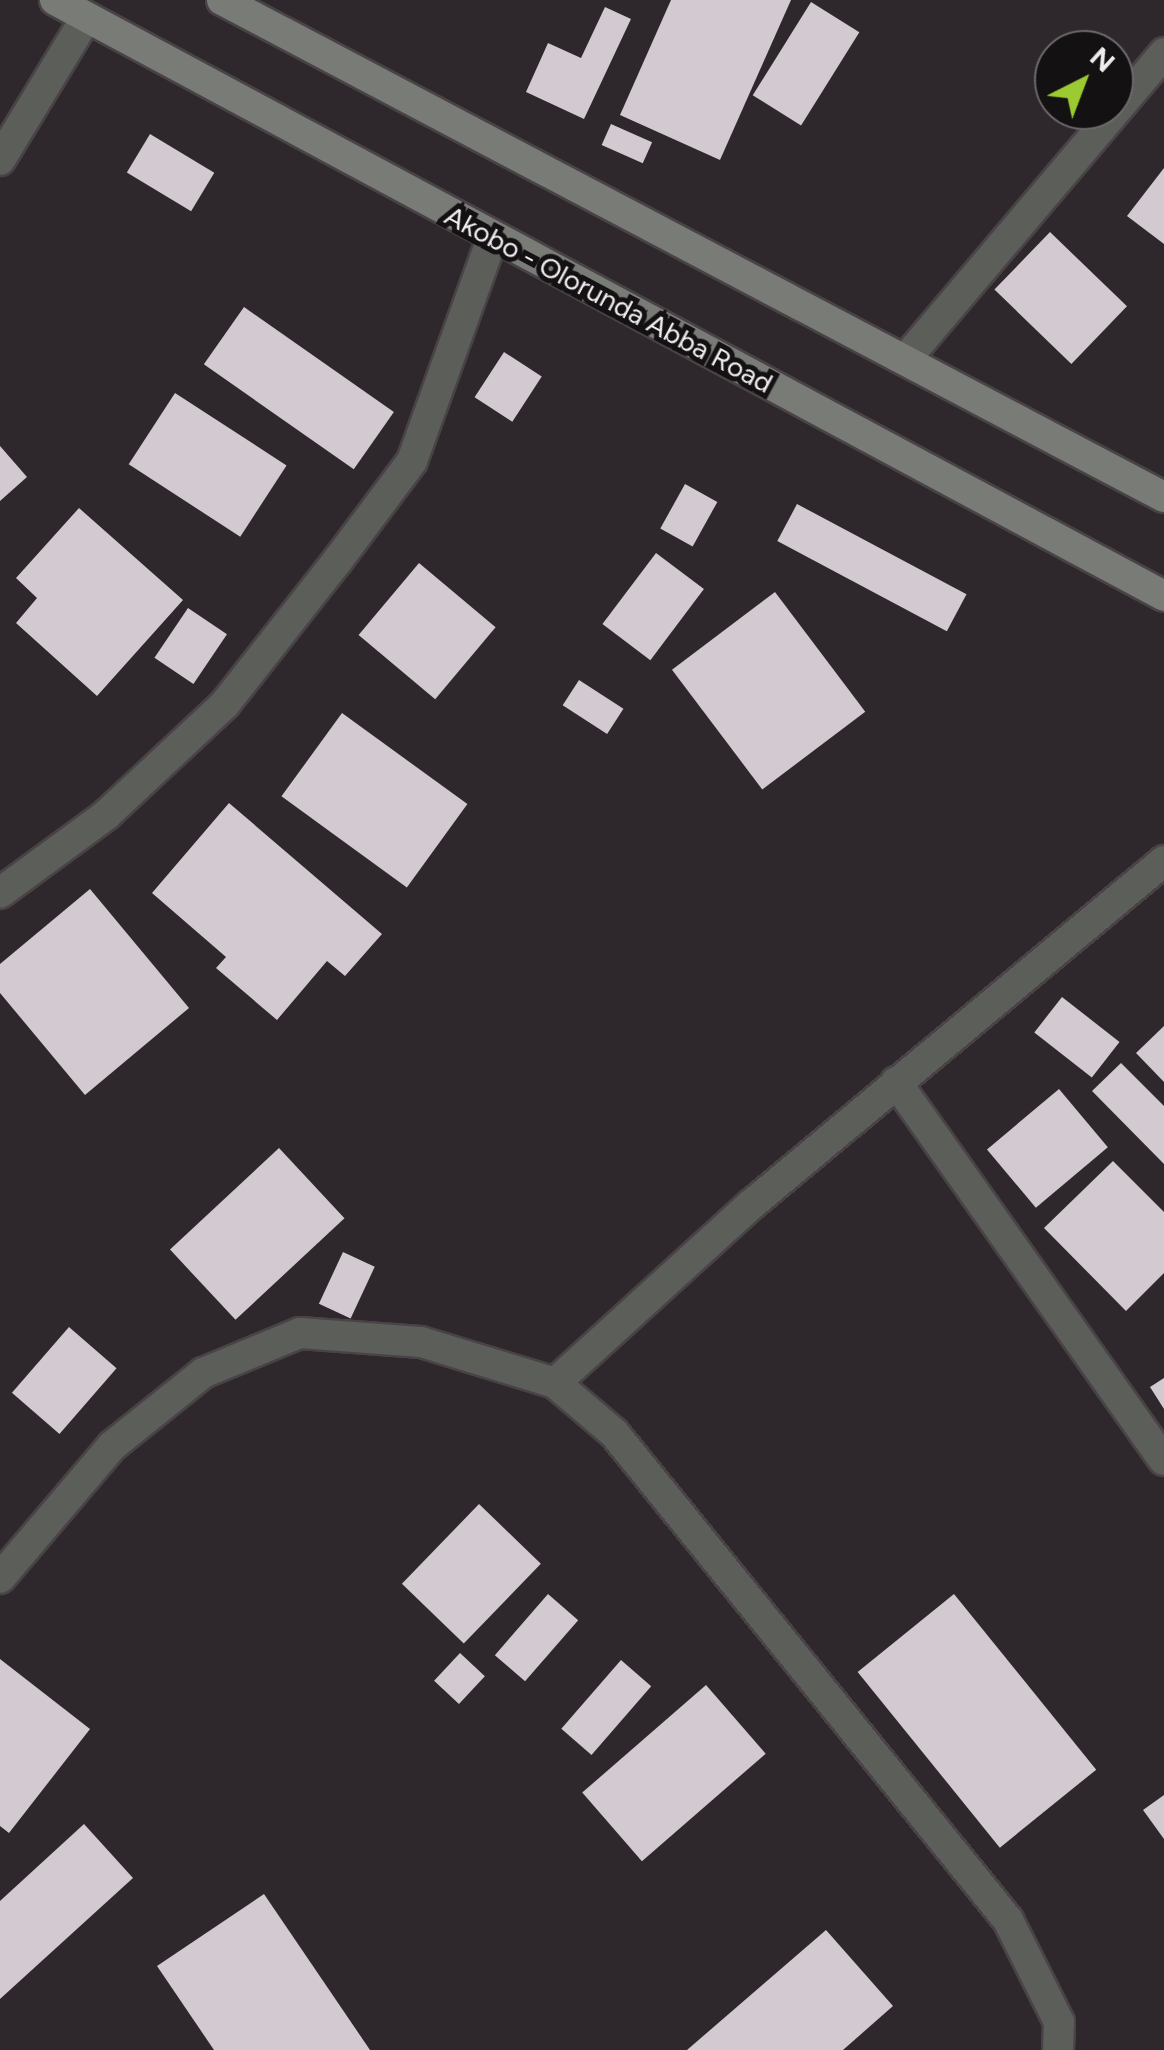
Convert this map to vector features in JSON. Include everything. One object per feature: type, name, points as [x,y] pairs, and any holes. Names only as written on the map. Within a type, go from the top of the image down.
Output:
[{"type":"main road","name":"Akobo - Olorunda Abba Road","points":[[54,0],[492,239],[1164,596]]},
{"type":"main road","points":[[222,0],[1164,497]]},
{"type":"street","points":[[0,160],[86,18]]},
{"type":"street","points":[[905,360],[1164,54]]},
{"type":"street","points":[[0,893],[106,815],[225,704],[338,560],[412,461],[492,239]]},
{"type":"street","points":[[555,1383],[896,1082],[1164,861]]},
{"type":"street","points":[[896,1082],[1164,1460]]},
{"type":"street","points":[[0,1578],[112,1446],[203,1373],[300,1333],[421,1342],[555,1383],[614,1433],[1008,1920],[1059,2022],[1058,2050]]},
{"type":"building","points":[[671,0],[791,0],[720,160],[620,115]]},
{"type":"building","points":[[811,2],[859,32],[801,125],[753,95]]},
{"type":"building","points":[[605,7],[631,19],[584,119],[526,92],[548,43],[581,58]]},
{"type":"building","points":[[611,124],[652,142],[643,163],[602,145]]},
{"type":"building","points":[[150,134],[214,173],[191,211],[127,173]]},
{"type":"building","points":[[1164,168],[1164,244],[1127,216]]},
{"type":"building","points":[[1050,232],[1127,306],[1071,364],[994,290]]},
{"type":"building","points":[[244,307],[394,412],[354,469],[204,364]]},
{"type":"building","points":[[504,352],[542,377],[512,422],[475,397]]},
{"type":"building","points":[[175,393],[287,465],[240,537],[129,464]]},
{"type":"building","points":[[0,446],[27,477],[0,501]]},
{"type":"building","points":[[685,484],[717,502],[693,547],[660,529]]},
{"type":"building","points":[[797,504],[967,594],[947,631],[777,541]]},
{"type":"building","points":[[79,508],[183,600],[97,696],[16,623],[37,598],[16,578]]},
{"type":"building","points":[[656,553],[704,589],[650,660],[602,624]]},
{"type":"building","points":[[419,563],[496,627],[435,699],[359,635]]},
{"type":"building","points":[[775,592],[865,712],[762,789],[672,670]]},
{"type":"building","points":[[188,608],[227,634],[193,684],[154,658]]},
{"type":"building","points":[[579,680],[623,709],[607,734],[563,705]]},
{"type":"building","points":[[342,713],[467,804],[407,887],[281,796]]},
{"type":"building","points":[[229,803],[382,934],[345,976],[327,961],[277,1020],[216,968],[226,957],[152,893]]},
{"type":"building","points":[[90,889],[189,1008],[85,1095],[0,993],[0,964]]},
{"type":"building","points":[[1062,997],[1120,1042],[1092,1077],[1034,1032]]},
{"type":"building","points":[[1164,1026],[1164,1082],[1136,1053]]},
{"type":"building","points":[[1121,1063],[1164,1106],[1164,1164],[1092,1091]]},
{"type":"building","points":[[1059,1089],[1108,1147],[1036,1208],[987,1149]]},
{"type":"building","points":[[279,1148],[344,1218],[236,1320],[170,1250]]},
{"type":"building","points":[[1113,1161],[1164,1212],[1164,1273],[1126,1311],[1044,1228]]},
{"type":"building","points":[[343,1252],[375,1267],[351,1318],[319,1304]]},
{"type":"building","points":[[69,1327],[117,1368],[59,1434],[12,1393]]},
{"type":"building","points":[[1164,1378],[1164,1409],[1150,1387]]},
{"type":"building","points":[[479,1504],[541,1564],[464,1644],[402,1584]]},
{"type":"building","points":[[548,1594],[578,1620],[525,1681],[495,1655]]},
{"type":"building","points":[[954,1594],[1096,1770],[1000,1848],[858,1672]]},
{"type":"building","points":[[460,1653],[485,1676],[459,1704],[434,1681]]},
{"type":"building","points":[[0,1659],[90,1729],[9,1833],[0,1826]]},
{"type":"building","points":[[621,1660],[651,1686],[591,1755],[561,1729]]},
{"type":"building","points":[[706,1685],[766,1754],[642,1861],[582,1793]]},
{"type":"building","points":[[1164,1795],[1164,1839],[1143,1810]]},
{"type":"building","points":[[84,1824],[133,1878],[0,1999],[0,1901]]},
{"type":"building","points":[[264,1894],[370,2050],[214,2050],[157,1966]]},
{"type":"building","points":[[826,1930],[893,2006],[843,2050],[687,2050]]}]
